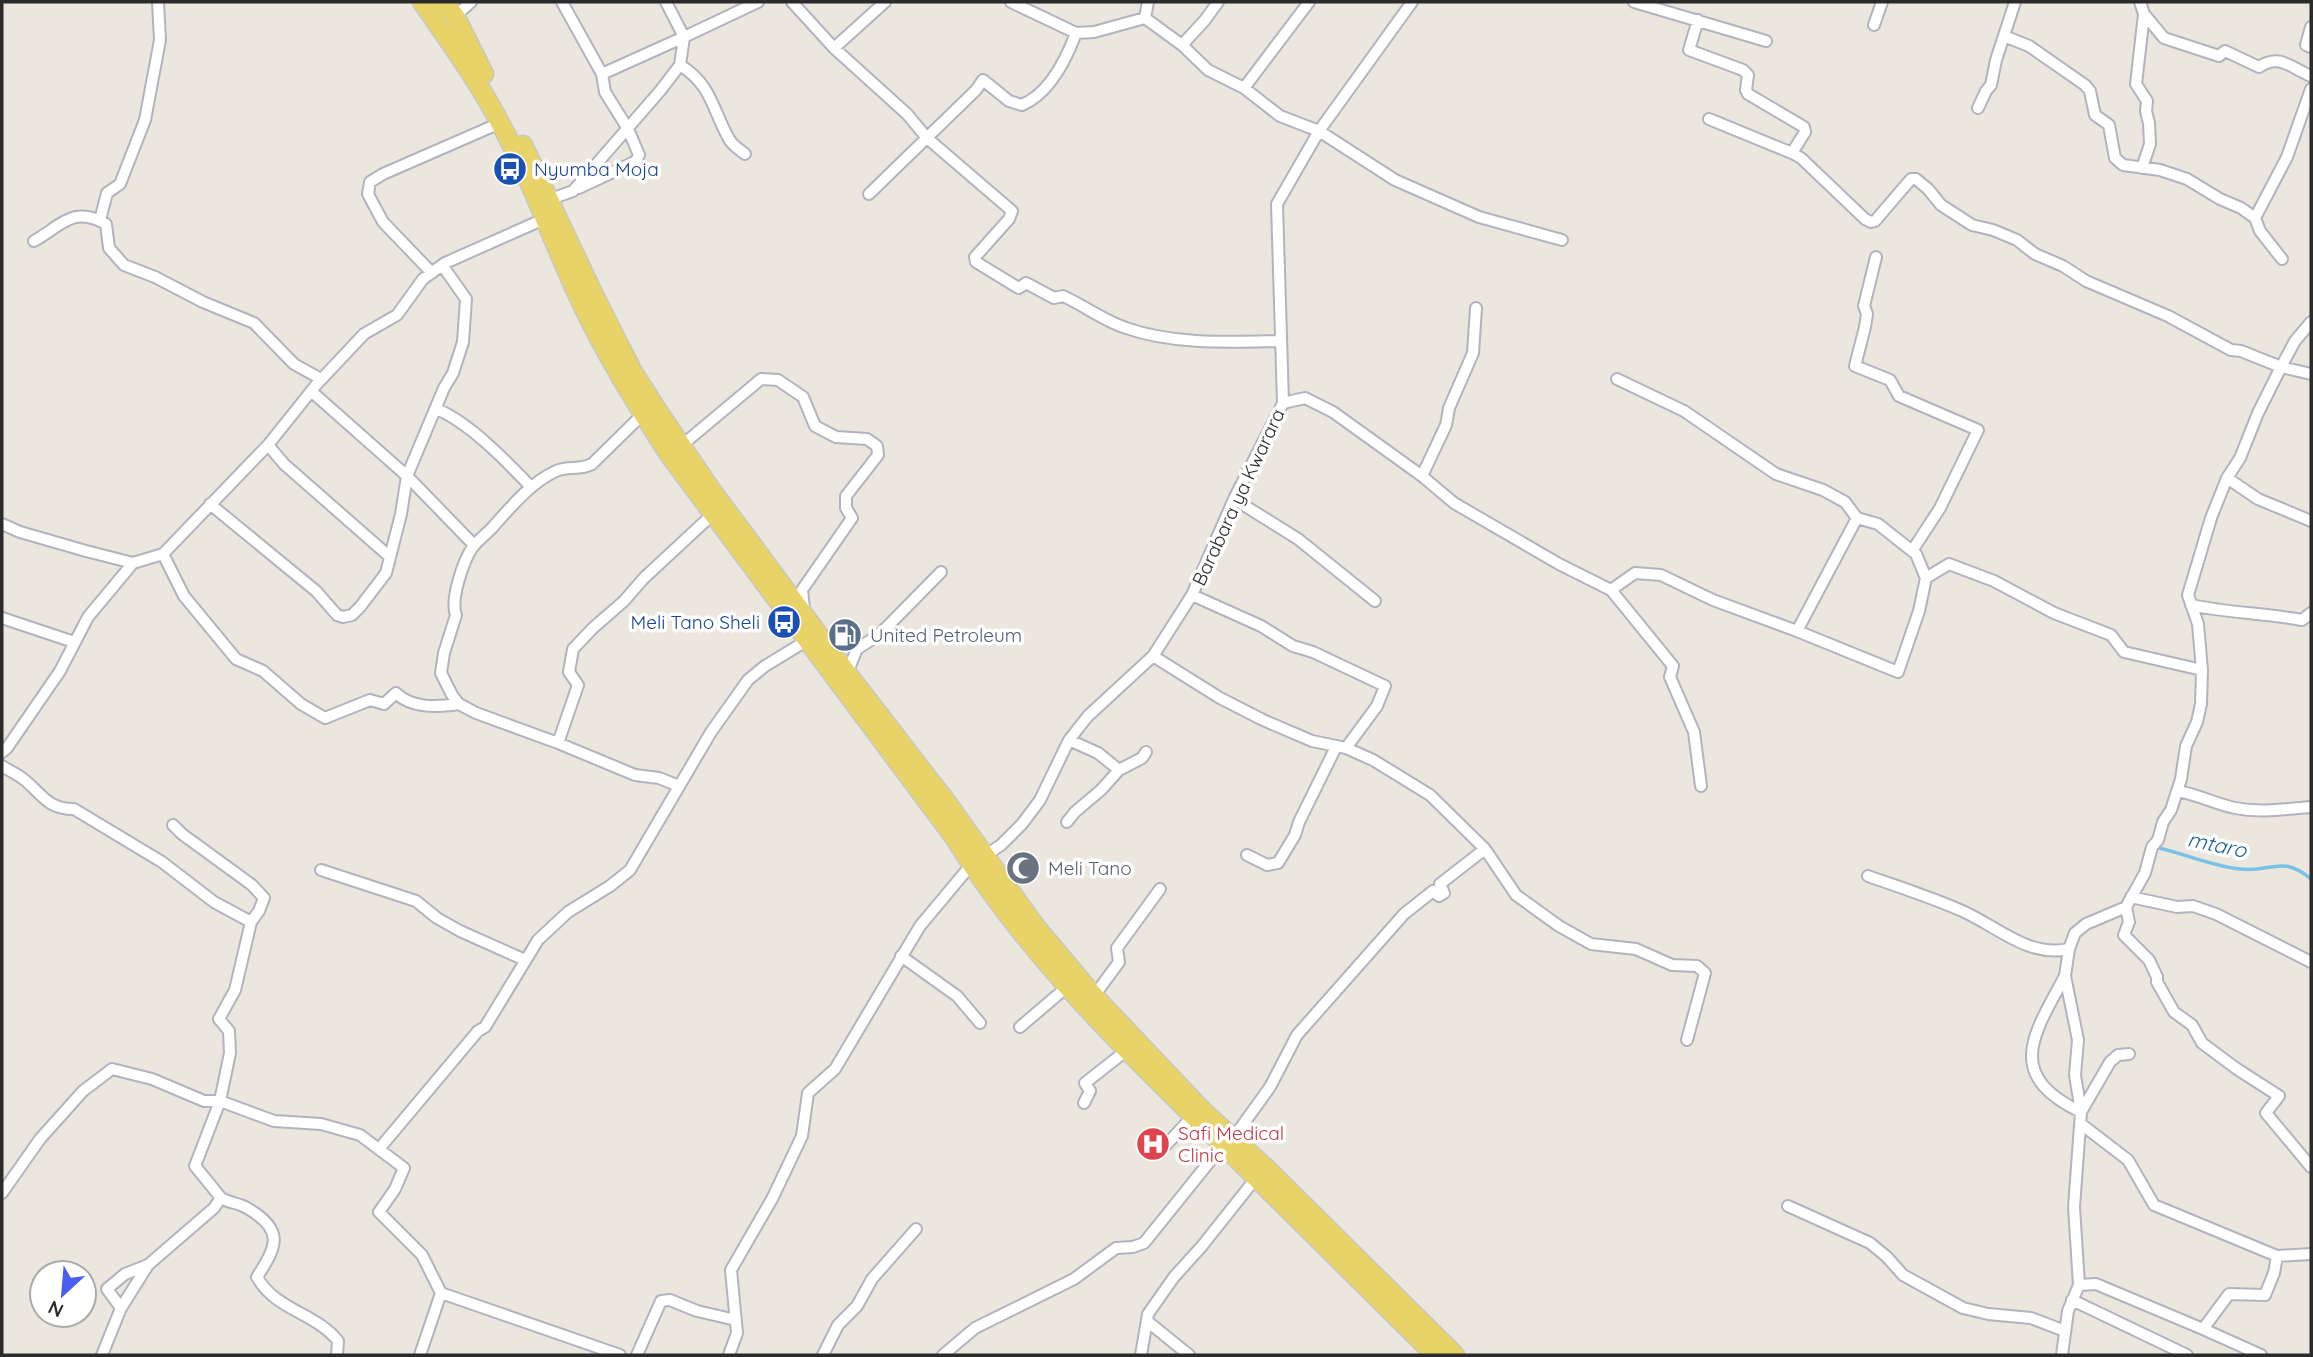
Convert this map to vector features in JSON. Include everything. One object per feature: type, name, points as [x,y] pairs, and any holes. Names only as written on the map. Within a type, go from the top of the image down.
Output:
[{"type":"main road","points":[[422,2],[461,58],[500,123],[633,372],[681,446],[806,616],[813,637],[847,673],[979,860],[1036,927],[1068,986],[1193,1116],[1228,1141],[1455,1355]]},
{"type":"main road","points":[[443,2],[455,16],[533,162],[544,207],[580,299],[620,378],[670,456],[813,637],[954,837],[979,860]]},
{"type":"main road","points":[[1050,954],[1094,996],[1203,1111],[1256,1178],[1436,1355]]},
{"type":"street","points":[[100,220],[107,193],[120,184],[142,131],[160,40],[158,2]]},
{"type":"street","points":[[455,16],[471,2]]},
{"type":"street","points":[[2,524],[20,532],[133,563],[163,554],[268,445],[321,379],[364,334],[397,315],[423,279],[442,265],[544,207],[636,161],[639,155],[628,129],[605,92],[602,74],[562,2]]},
{"type":"street","points":[[573,191],[680,65],[684,37],[666,2]]},
{"type":"street","points":[[602,74],[754,2]]},
{"type":"street","points":[[792,2],[865,79],[907,114],[927,138],[1012,211],[1009,219],[975,257],[975,262],[1017,287],[1020,288],[1026,283],[1055,298],[1063,296],[1126,328],[1167,337],[1218,342],[1281,341]]},
{"type":"street","points":[[834,48],[885,2]]},
{"type":"street","points":[[1011,2],[1076,33],[1094,32],[1144,18]]},
{"type":"street","points":[[1144,18],[1148,2]]},
{"type":"street","points":[[1182,45],[1218,2]]},
{"type":"street","points":[[1244,88],[1309,2]]},
{"type":"street","name":"Barabara ya Kwarara","points":[[729,1355],[737,1333],[731,1270],[772,1199],[802,1136],[808,1093],[835,1069],[920,926],[979,860],[1001,845],[1022,824],[1040,800],[1069,740],[1088,716],[1131,673],[1153,656],[1192,595],[1234,499],[1283,403],[1277,204],[1319,131],[1412,2]]},
{"type":"street","points":[[1634,2],[1766,41]]},
{"type":"street","points":[[1874,25],[1882,2]]},
{"type":"street","points":[[1978,108],[1986,90],[1992,86],[1996,60],[2015,2]]},
{"type":"street","points":[[2140,2],[2144,14],[2164,38],[2219,56],[2225,51],[2259,67],[2269,61],[2277,61],[2311,76]]},
{"type":"street","points":[[2142,168],[2150,144],[2147,101],[2136,84],[2144,14]]},
{"type":"street","points":[[1144,18],[1182,45],[1208,70],[1244,88],[1280,116],[1319,131],[1395,180],[1479,218],[1562,240]]},
{"type":"street","points":[[1698,20],[1689,50],[1743,70],[1748,75],[1748,94],[1804,127],[1805,132],[1792,153]]},
{"type":"street","points":[[2311,27],[2306,44],[2311,47]]},
{"type":"street","points":[[869,194],[983,80],[1010,101],[1022,105],[1030,102],[1066,60],[1076,33]]},
{"type":"street","points":[[2004,36],[2029,46],[2085,85],[2090,91],[2095,115],[2109,125],[2115,158],[2123,165],[2160,170],[2187,179],[2255,218],[2260,231],[2282,259]]},
{"type":"street","points":[[680,65],[693,73],[708,91],[730,140],[745,154]]},
{"type":"street","points":[[2255,218],[2287,157],[2311,89]]},
{"type":"street","points":[[1709,119],[1801,158],[1871,222],[1875,221],[1911,179],[1916,179],[1941,205],[1972,225],[2017,240],[2035,254],[2063,266],[2086,281],[2168,316],[2231,350],[2311,374]]},
{"type":"street","points":[[432,273],[383,222],[368,194],[370,182],[500,123]]},
{"type":"street","points":[[34,241],[71,217],[94,217],[106,223],[109,248],[124,265],[254,323],[294,364],[321,379]]},
{"type":"street","points":[[1876,257],[1864,306],[1867,314],[1865,327],[1854,366],[1890,380],[1899,396],[1978,430],[1940,508],[1912,551]]},
{"type":"street","points":[[210,504],[316,591],[331,610],[343,617],[352,615],[377,587],[386,572],[401,514],[407,476],[453,373],[463,342],[466,299],[442,265]]},
{"type":"street","points":[[1422,476],[1441,436],[1449,408],[1473,353],[1476,308]]},
{"type":"street","points":[[2081,1112],[2064,1104],[2044,1088],[2032,1065],[2031,1047],[2064,976],[2069,949],[2076,933],[2128,902],[2145,873],[2152,847],[2158,840],[2163,822],[2171,810],[2186,747],[2201,704],[2202,670],[2198,624],[2188,595],[2211,518],[2227,478],[2240,458],[2258,413],[2295,341],[2311,322]]},
{"type":"street","points":[[681,446],[761,379],[778,380],[803,397],[816,426],[836,438],[867,439],[877,446],[878,455],[846,496],[846,508],[852,518],[802,590],[806,616]]},
{"type":"street","points":[[1611,590],[1635,573],[1661,575],[1713,600],[1898,672],[1919,611],[1926,578],[1916,554],[1878,524],[1857,519],[1844,502],[1823,490],[1776,474],[1684,411],[1617,380]]},
{"type":"street","points":[[311,391],[407,476],[474,545]]},
{"type":"street","points":[[1283,403],[1305,398],[1333,412],[1422,476],[1454,503],[1559,564],[1611,590],[1673,666],[1670,677],[1694,732],[1701,786]]},
{"type":"street","points":[[436,409],[450,414],[507,462],[531,487]]},
{"type":"street","points":[[643,414],[592,464],[582,469],[568,468],[557,471],[531,487],[474,545],[462,571],[453,607],[456,615],[444,653],[441,673],[459,704],[476,713],[635,775],[679,786]]},
{"type":"street","points":[[268,445],[284,464],[390,557]]},
{"type":"street","points":[[2227,478],[2258,499],[2311,521]]},
{"type":"street","points":[[1234,499],[1298,539],[1375,601]]},
{"type":"street","points":[[558,743],[578,685],[569,672],[573,649],[714,513]]},
{"type":"street","points":[[1797,631],[1857,519]]},
{"type":"street","points":[[163,554],[184,596],[236,659],[263,671],[301,704],[325,718],[370,700],[384,704],[396,693],[402,699],[436,707],[459,704]]},
{"type":"street","points":[[2,752],[60,671],[88,617],[133,563]]},
{"type":"street","points":[[1926,578],[1949,564],[1994,581],[2054,613],[2110,635],[2124,652],[2202,670]]},
{"type":"street","points":[[847,673],[857,649],[880,634],[941,572]]},
{"type":"street","points":[[1192,595],[1261,626],[1293,646],[1313,652],[1385,686],[1377,706],[1341,748],[1278,863],[1267,865],[1247,855]]},
{"type":"street","points":[[2191,605],[2227,612],[2270,614],[2302,620],[2311,612]]},
{"type":"street","points":[[2,618],[74,642]]},
{"type":"street","points":[[379,1149],[478,1031],[485,1027],[538,940],[568,912],[631,870],[711,732],[748,680],[765,666],[813,637]]},
{"type":"street","points":[[1153,656],[1220,698],[1263,720],[1312,741],[1373,760],[1430,795],[1485,849],[1516,895],[1559,926],[1591,944],[1636,949],[1672,965],[1697,966],[1705,973],[1687,1040]]},
{"type":"street","points":[[1069,740],[1098,753],[1119,770]]},
{"type":"street","points":[[1067,822],[1074,812],[1101,790],[1119,770],[1142,758],[1146,752]]},
{"type":"street","points":[[2,766],[22,778],[51,805],[61,809],[74,809],[162,862],[214,902],[251,922]]},
{"type":"street","points":[[2177,791],[2233,808],[2266,811],[2311,807]]},
{"type":"street","points":[[173,825],[253,885],[264,898],[251,922],[235,990],[219,1019],[229,1031],[230,1041],[220,1101],[195,1166],[221,1198],[245,1206],[267,1223],[274,1240],[273,1251],[257,1277],[261,1286],[277,1301],[330,1331],[338,1341],[337,1355]]},
{"type":"street","points":[[943,1355],[975,1328],[1074,1279],[1116,1248],[1133,1247],[1144,1242],[1270,1087],[1297,1035],[1404,914],[1433,891],[1439,897],[1444,893],[1440,884],[1485,849]]},
{"type":"street","points":[[321,870],[416,901],[437,918],[460,931],[525,960]]},
{"type":"street","points":[[1868,876],[1980,918],[2021,945],[2055,952],[2069,949]]},
{"type":"street","points":[[1094,996],[1119,962],[1117,948],[1160,889]]},
{"type":"street","points":[[2128,902],[2193,906],[2216,914],[2311,962]]},
{"type":"street","points":[[2128,902],[2129,922],[2124,935],[2149,960],[2157,982],[2174,1012],[2192,1025],[2202,1043],[2279,1096],[2266,1113],[2311,1167]]},
{"type":"street","points":[[901,956],[957,996],[980,1023]]},
{"type":"street","points":[[2062,1355],[2068,1311],[2079,1285],[2074,1207],[2081,1124],[2075,1075],[2078,1040],[2064,976]]},
{"type":"street","points":[[1020,1027],[1068,986]]},
{"type":"street","points":[[1084,1103],[1090,1091],[1085,1083],[1127,1050]]},
{"type":"street","points":[[2081,1112],[2110,1062],[2118,1055],[2129,1054]]},
{"type":"street","points":[[2,1193],[40,1139],[83,1091],[112,1069],[152,1079],[204,1101],[220,1101],[274,1121],[320,1124],[360,1135],[404,1168],[395,1189],[379,1212],[422,1255],[441,1293],[620,1355]]},
{"type":"street","points":[[1166,1145],[1193,1116]]},
{"type":"street","points":[[2081,1124],[2128,1160],[2154,1205],[2277,1256],[2311,1254]]},
{"type":"street","points":[[1140,1355],[1148,1314],[1174,1277],[1202,1247],[1256,1178]]},
{"type":"street","points":[[102,1355],[121,1308],[148,1265],[214,1208],[221,1198]]},
{"type":"street","points":[[1788,1206],[1870,1243],[1903,1275],[1963,1308],[1987,1314],[2031,1318],[2065,1331]]},
{"type":"street","points":[[823,1355],[838,1325],[857,1306],[872,1279],[916,1229]]},
{"type":"street","points":[[2203,1329],[2229,1294],[2265,1295],[2274,1273],[2277,1256]]},
{"type":"street","points":[[121,1308],[107,1289],[124,1275],[148,1265]]},
{"type":"street","points":[[2079,1285],[2096,1284],[2261,1355]]},
{"type":"street","points":[[420,1355],[441,1293]]},
{"type":"street","points":[[638,1355],[661,1301],[670,1300],[697,1311],[736,1320]]},
{"type":"street","points":[[2072,1300],[2187,1355]]},
{"type":"street","points":[[1147,1321],[1189,1355]]},
{"type":"waterway","name":"mtaro","points":[[2155,847],[2229,867],[2251,870],[2276,866],[2292,867],[2311,879]]},
{"type":"place","name":"Nyumba Moja","points":[[510,169]]},
{"type":"place","name":"Meli Tano Sheli","points":[[784,622]]},
{"type":"place","name":"United Petroleum","points":[[845,635]]},
{"type":"place","name":"Meli Tano","points":[[1023,868]]},
{"type":"place","name":"Safi Medical Clinic","points":[[1153,1144]]}]
